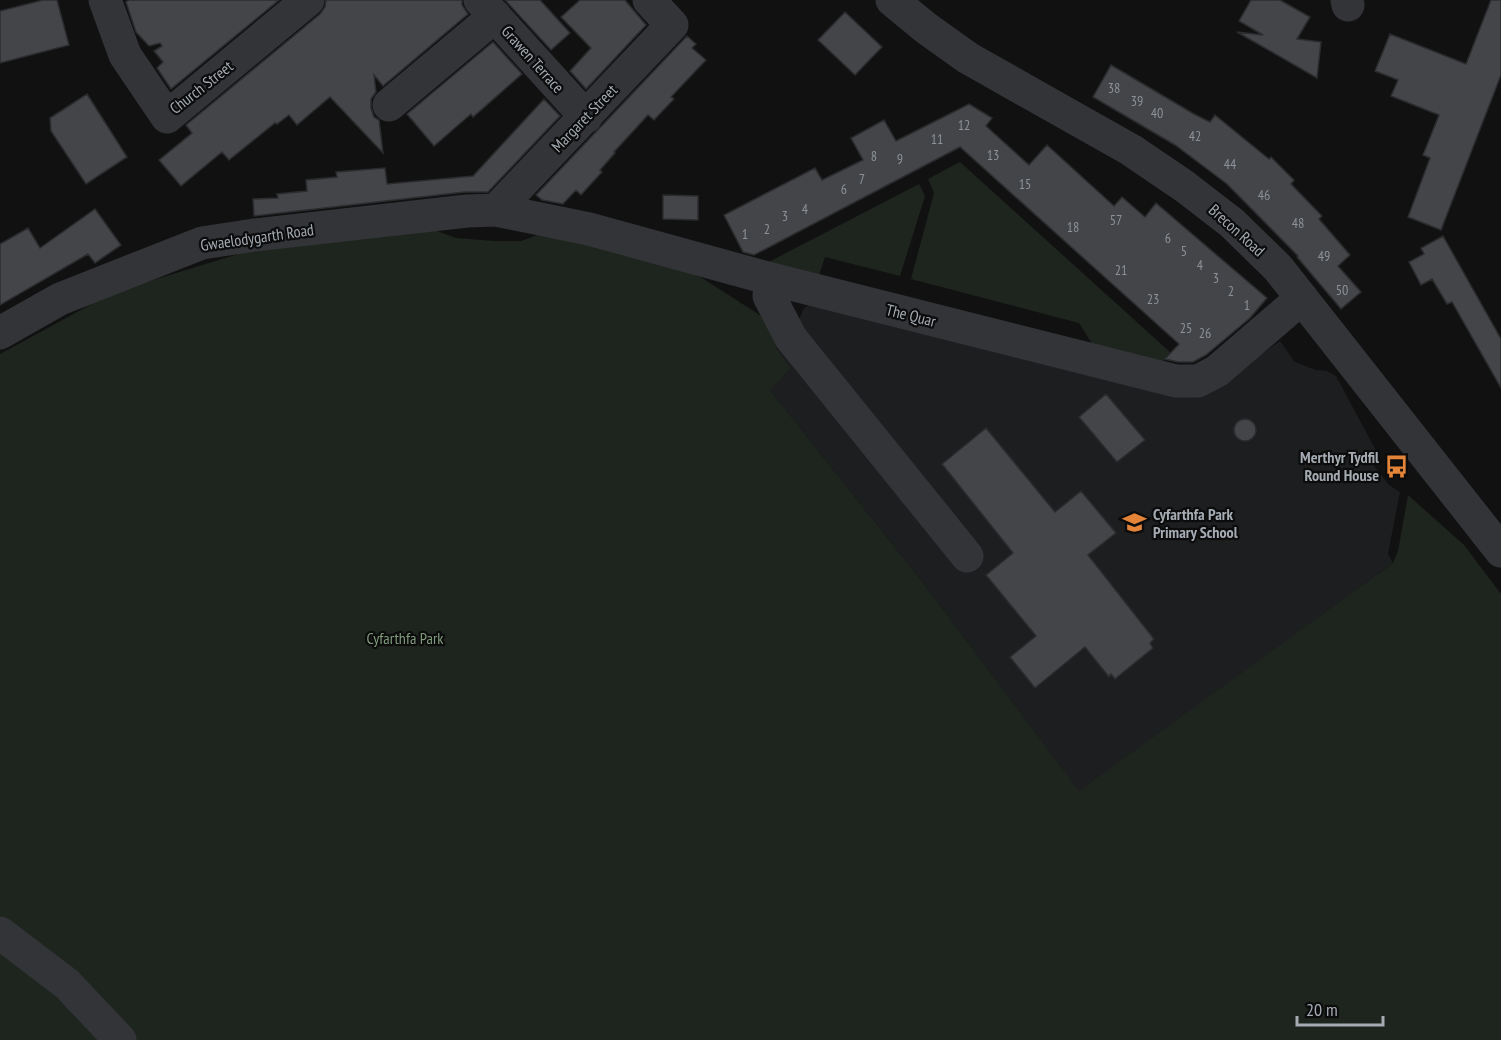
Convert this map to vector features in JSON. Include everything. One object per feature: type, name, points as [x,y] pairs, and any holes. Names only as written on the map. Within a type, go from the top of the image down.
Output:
[{"type":"street","name":"Church Street","points":[[105,0],[124,55],[167,117],[308,0]]},
{"type":"street","name":"Margaret Street","points":[[496,210],[672,25],[649,0]]},
{"type":"street","name":"Brecon Road","points":[[892,0],[968,58],[1131,150],[1184,186],[1232,223],[1278,268],[1501,551]]},
{"type":"street","points":[[389,105],[488,8]]},
{"type":"street","name":"Grawen Terrace","points":[[488,8],[586,117]]},
{"type":"street","name":"The Quar","points":[[496,210],[589,229],[771,279],[1176,381],[1198,381],[1217,371],[1302,298]]},
{"type":"street","name":"Gwaelodygarth Road","points":[[0,333],[60,299],[202,243],[278,232],[467,211],[496,210]]},
{"type":"street","points":[[771,279],[769,296],[791,338],[967,556]]},
{"type":"street","points":[[0,933],[67,984],[120,1040]]},
{"type":"shaded area","name":"Cyfarthfa Park Primary School","points":[[818,300],[1202,396],[1280,341],[1295,362],[1316,370],[1327,371],[1336,376],[1379,456],[1372,463],[1389,485],[1400,492],[1388,554],[1393,563],[1079,792],[928,589],[769,389],[791,368],[776,348],[791,338],[804,308]]},
{"type":"green space","points":[[960,162],[1171,353],[1157,368],[1099,355],[1079,323],[911,279],[934,193],[928,179]]},
{"type":"green space","points":[[919,184],[925,196],[900,276],[825,257],[817,281],[761,266]]},
{"type":"green space","name":"Cyfarthfa Park","points":[[429,228],[456,238],[494,241],[521,241],[546,232],[677,265],[702,278],[766,319],[783,343],[776,348],[791,368],[770,390],[928,589],[1079,791],[1393,563],[1398,551],[1408,495],[1464,545],[1501,594],[1501,1040],[0,1040],[0,354],[114,292],[255,249]]},
{"type":"building","points":[[43,0],[57,0],[69,45],[0,63],[0,11]]},
{"type":"building","points":[[129,0],[279,0],[171,89],[157,68],[163,62],[154,51],[162,46],[160,43],[149,46],[136,32],[126,2]]},
{"type":"building","points":[[326,0],[462,0],[462,5],[468,14],[383,86],[374,75],[376,92],[371,99],[371,108],[374,117],[379,120],[383,153],[330,97],[297,125],[289,115],[277,124],[275,123],[229,160],[222,152],[181,186],[159,160],[192,133],[186,125],[320,14],[325,7]]},
{"type":"building","points":[[505,0],[540,0],[570,33],[551,50]]},
{"type":"building","points":[[580,0],[625,0],[646,25],[586,89],[570,71],[591,48],[561,17]]},
{"type":"building","points":[[1251,0],[1280,0],[1310,17],[1297,39],[1321,42],[1317,78],[1237,32],[1263,35],[1239,21]]},
{"type":"building","points":[[1491,0],[1501,0],[1501,75],[1441,230],[1408,217],[1430,158],[1423,155],[1439,115],[1391,96],[1398,80],[1375,71],[1390,34],[1466,64]]},
{"type":"building","points":[[845,12],[882,47],[855,75],[818,40]]},
{"type":"building","points":[[687,36],[696,44],[692,48],[706,60],[671,97],[674,99],[654,120],[648,115],[614,152],[600,170],[602,172],[581,195],[576,190],[563,204],[542,200],[536,195]]},
{"type":"building","points":[[493,42],[522,74],[473,117],[471,114],[434,146],[407,114]]},
{"type":"building","points":[[1111,65],[1210,122],[1215,115],[1269,159],[1271,157],[1294,180],[1291,184],[1322,216],[1319,219],[1350,255],[1338,266],[1361,292],[1341,309],[1298,256],[1227,184],[1175,145],[1093,97]]},
{"type":"building","points":[[87,94],[127,157],[86,184],[51,131],[50,118]]},
{"type":"building","points":[[544,99],[560,116],[488,192],[465,192],[254,216],[253,199],[278,198],[277,194],[307,191],[306,180],[337,177],[336,172],[385,168],[387,184],[473,176]]},
{"type":"building","points":[[969,104],[992,118],[986,126],[1029,165],[1047,145],[1114,206],[1122,197],[1145,217],[1156,203],[1267,298],[1250,318],[1206,355],[1193,362],[1165,359],[1179,344],[960,147],[754,255],[743,252],[724,215],[815,168],[822,180],[863,160],[851,138],[884,120],[896,141]]},
{"type":"building","points":[[663,195],[698,196],[698,220],[663,219]]},
{"type":"building","points":[[95,209],[121,245],[95,263],[88,254],[0,305],[0,244],[28,228],[40,248]]},
{"type":"building","points":[[1443,236],[1501,339],[1501,388],[1452,302],[1447,304],[1432,279],[1421,285],[1409,262],[1424,254],[1421,248]]},
{"type":"building","points":[[1106,394],[1145,440],[1117,462],[1079,417]]},
{"type":"building","points":[[1245,419],[1253,422],[1256,430],[1253,438],[1245,441],[1237,438],[1234,430],[1237,422]]},
{"type":"building","points":[[986,428],[1055,512],[1081,491],[1116,533],[1088,555],[1154,639],[1150,643],[1153,648],[1115,679],[1111,674],[1109,677],[1085,647],[1035,688],[1010,657],[1036,636],[986,575],[1013,553],[942,464]]},
{"type":"place","name":"Merthyr Tydfil Round House","points":[[1397,466]]},
{"type":"place","name":"Cyfarthfa Park Primary School","points":[[1135,523]]}]
